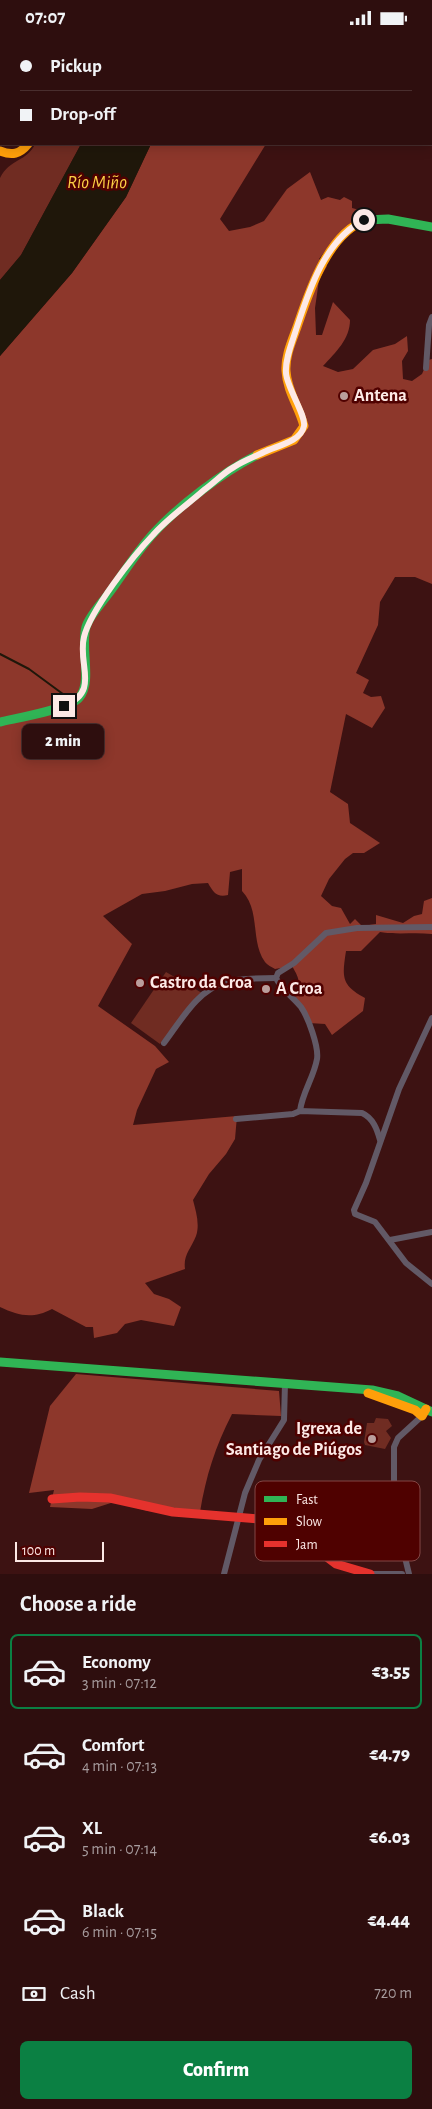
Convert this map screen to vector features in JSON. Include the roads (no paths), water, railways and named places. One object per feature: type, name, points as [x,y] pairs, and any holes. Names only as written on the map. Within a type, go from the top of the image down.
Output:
[{"type":"main road","points":[[1,154],[18,153],[27,145]]},
{"type":"main road","points":[[0,722],[64,706],[78,699],[84,690],[86,679],[82,642],[86,625],[153,534],[232,468],[299,435],[304,426],[289,388],[286,363],[303,309],[317,274],[346,231],[364,220],[376,218],[432,227]]},
{"type":"main road","points":[[0,1362],[356,1388],[388,1393],[427,1412]]},
{"type":"main road","points":[[52,1499],[71,1497],[126,1500],[154,1509],[179,1513],[238,1516],[255,1520]]},
{"type":"main road","points":[[329,1561],[334,1565],[351,1571],[370,1574]]},
{"type":"street","points":[[426,368],[429,325],[432,317]]},
{"type":"street","points":[[164,1043],[202,995],[226,982],[276,977],[278,973],[294,963],[326,933],[357,928],[432,927]]},
{"type":"street","points":[[276,977],[279,985],[302,1009],[318,1051],[317,1060],[301,1102],[300,1111]]},
{"type":"street","points":[[432,1018],[403,1080],[354,1210],[355,1214],[375,1222],[390,1239],[406,1263],[432,1284]]},
{"type":"street","points":[[236,1119],[300,1111],[362,1113],[368,1116],[374,1124],[380,1140]]},
{"type":"street","points":[[390,1239],[432,1232]]},
{"type":"street","points":[[224,1574],[245,1493],[259,1460],[284,1420],[285,1383]]},
{"type":"street","points":[[395,1481],[394,1447],[398,1438],[427,1412]]},
{"type":"street","points":[[406,1561],[409,1574]]},
{"type":"street","points":[[370,1574],[402,1574]]},
{"type":"water","name":"Río Miño","points":[[80,145],[151,145],[126,197],[72,273],[0,356],[0,280],[21,255]]},
{"type":"waterway","points":[[0,654],[29,669],[67,697]]},
{"type":"place","name":"Antena","points":[[344,396]]},
{"type":"place","name":"Castro da Croa","points":[[140,983]]},
{"type":"place","name":"A Croa","points":[[266,989]]},
{"type":"place","name":"Igrexa de Santiago de Piúgos","points":[[372,1439]]}]
